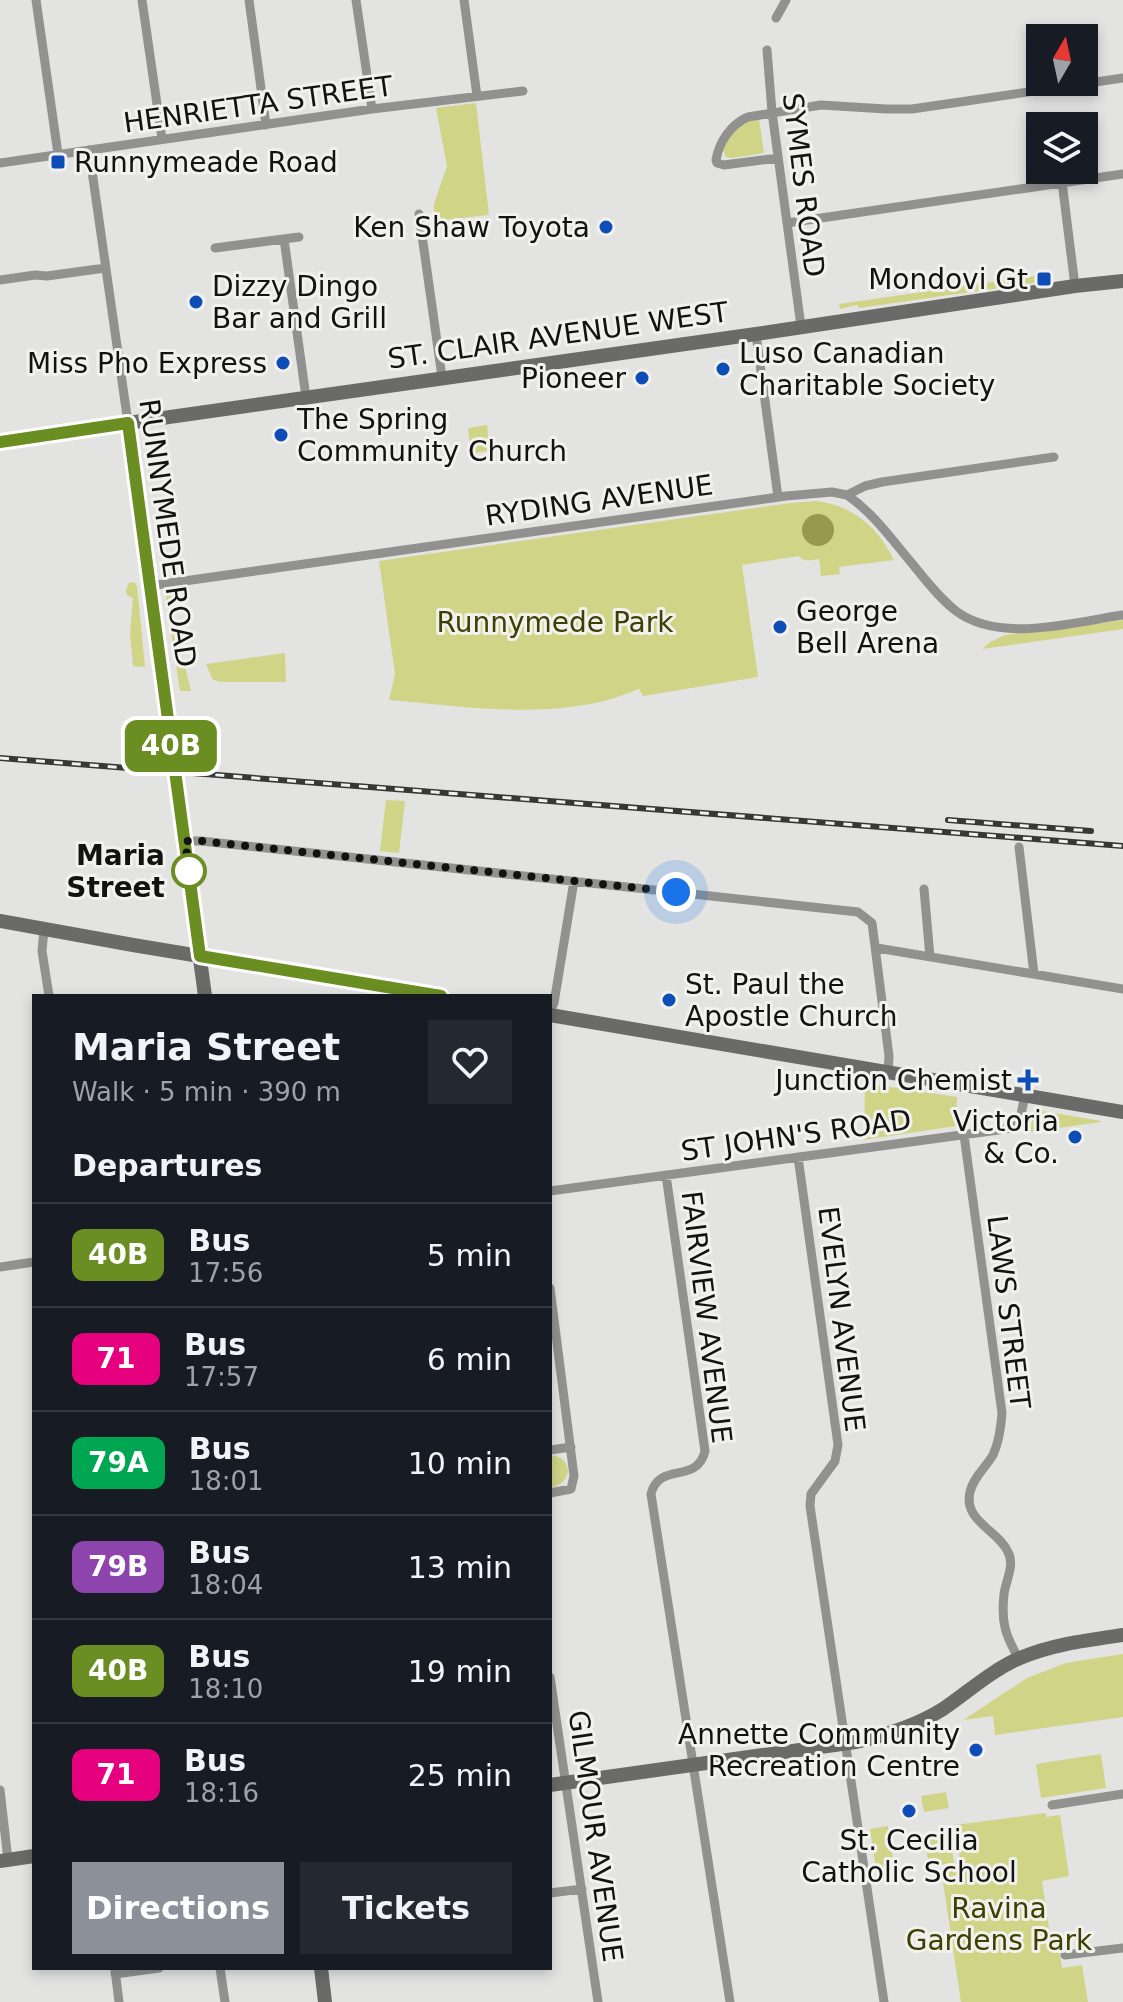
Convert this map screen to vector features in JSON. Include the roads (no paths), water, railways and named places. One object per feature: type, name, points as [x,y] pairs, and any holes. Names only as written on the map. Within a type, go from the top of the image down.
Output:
[{"type":"main road","name":"ST. CLAIR AVENUE WEST","points":[[0,441],[1123,281]]},
{"type":"main road","name":"RUNNYMEDE ROAD","points":[[128,423],[163,686]]},
{"type":"main road","points":[[176,781],[205,994]]},
{"type":"main road","points":[[0,921],[364,989],[419,994]]},
{"type":"main road","points":[[552,1012],[1123,1112]]},
{"type":"main road","points":[[552,1785],[885,1735],[922,1721],[1019,1659],[1072,1643],[1123,1635]]},
{"type":"main road","points":[[4,1861],[32,1856]]},
{"type":"main road","points":[[321,1970],[325,2002]]},
{"type":"street","points":[[36,0],[58,154]]},
{"type":"street","points":[[142,0],[162,139]]},
{"type":"street","points":[[249,0],[266,125]]},
{"type":"street","points":[[356,0],[372,109]]},
{"type":"street","points":[[464,0],[477,96]]},
{"type":"street","points":[[776,18],[786,0]]},
{"type":"street","name":"SYMES ROAD","points":[[767,50],[772,112],[801,326]]},
{"type":"street","points":[[778,158],[724,165],[716,160],[722,141],[738,122],[772,112],[821,105],[912,109],[1123,78]]},
{"type":"street","name":"HENRIETTA STREET","points":[[0,163],[372,109],[523,91]]},
{"type":"street","name":"RUNNYMEDE ROAD","points":[[89,150],[128,423]]},
{"type":"street","points":[[1098,177],[1123,174]]},
{"type":"street","points":[[787,223],[1049,184]]},
{"type":"street","points":[[1062,184],[1075,286]]},
{"type":"street","points":[[419,214],[442,377]]},
{"type":"street","points":[[215,248],[299,237]]},
{"type":"street","points":[[284,239],[306,397]]},
{"type":"street","points":[[0,280],[105,268]]},
{"type":"street","points":[[756,334],[778,497]]},
{"type":"street","name":"RYDING AVENUE","points":[[149,586],[778,497],[832,492],[847,495],[882,482],[1054,457]]},
{"type":"street","points":[[847,495],[873,516],[942,599],[977,622],[994,627],[1028,629],[1123,615]]},
{"type":"street","points":[[185,841],[858,912],[872,923],[877,948],[888,1073]]},
{"type":"street","points":[[1019,847],[1034,974]]},
{"type":"street","points":[[552,1008],[574,881]]},
{"type":"street","points":[[924,889],[930,957]]},
{"type":"street","points":[[44,929],[42,951],[49,994]]},
{"type":"street","points":[[877,948],[1123,989]]},
{"type":"street","name":"ST JOHN'S ROAD","points":[[552,1191],[1013,1128],[1019,1123],[1025,1096]]},
{"type":"street","name":"LAWS STREET","points":[[964,1135],[1002,1413],[996,1447],[972,1485],[969,1501],[976,1517],[1003,1544],[1010,1556],[1004,1595],[1004,1628],[1019,1659]]},
{"type":"street","name":"EVELYN AVENUE","points":[[798,1157],[838,1445],[835,1461],[811,1494],[810,1506],[884,2002]]},
{"type":"street","name":"FAIRVIEW AVENUE","points":[[666,1175],[705,1451],[703,1461],[696,1468],[658,1479],[651,1494],[730,2002]]},
{"type":"street","points":[[0,1267],[32,1262]]},
{"type":"street","points":[[552,1320],[574,1476],[572,1488],[552,1493]]},
{"type":"street","points":[[552,1450],[571,1447]]},
{"type":"street","name":"GILMOUR AVENUE","points":[[552,1690],[598,2002]]},
{"type":"street","points":[[0,1790],[4,1861]]},
{"type":"street","points":[[1052,1805],[1123,1794]]},
{"type":"street","points":[[552,1893],[582,1889]]},
{"type":"street","points":[[1065,1955],[1123,1948]]},
{"type":"street","points":[[220,1970],[225,2002]]},
{"type":"street","points":[[115,1971],[119,2002]]},
{"type":"tunnel","points":[[163,686],[176,781]]},
{"type":"railway","points":[[0,758],[1123,846]]},
{"type":"railway","points":[[948,820],[1091,831]]},
{"type":"place","name":"Runnymeade Road","points":[[58,162]]},
{"type":"place","name":"Ken Shaw Toyota","points":[[606,227]]},
{"type":"place","name":"Mondovi Gt","points":[[1044,279]]},
{"type":"place","name":"Dizzy Dingo Bar and Grill","points":[[196,302]]},
{"type":"place","name":"Miss Pho Express","points":[[283,363]]},
{"type":"place","name":"Luso Canadian Charitable Society","points":[[723,369]]},
{"type":"place","name":"Pioneer","points":[[642,378]]},
{"type":"place","name":"The Spring Community Church","points":[[281,435]]},
{"type":"place","name":"George Bell Arena","points":[[780,627]]},
{"type":"place","name":"Maria Street","points":[[189,871]]},
{"type":"place","name":"St. Paul the Apostle Church","points":[[669,1000]]},
{"type":"place","name":"Junction Chemist","points":[[1028,1080]]},
{"type":"place","name":"Victoria & Co.","points":[[1075,1137]]},
{"type":"place","name":"Annette Community Recreation Centre","points":[[976,1750]]},
{"type":"place","name":"St. Cecilia Catholic School","points":[[909,1811]]},
{"type":"park label","name":"Runnymede Park","points":[[555,622]]},
{"type":"park label","name":"Ravina Gardens Park","points":[[999,1924]]}]
